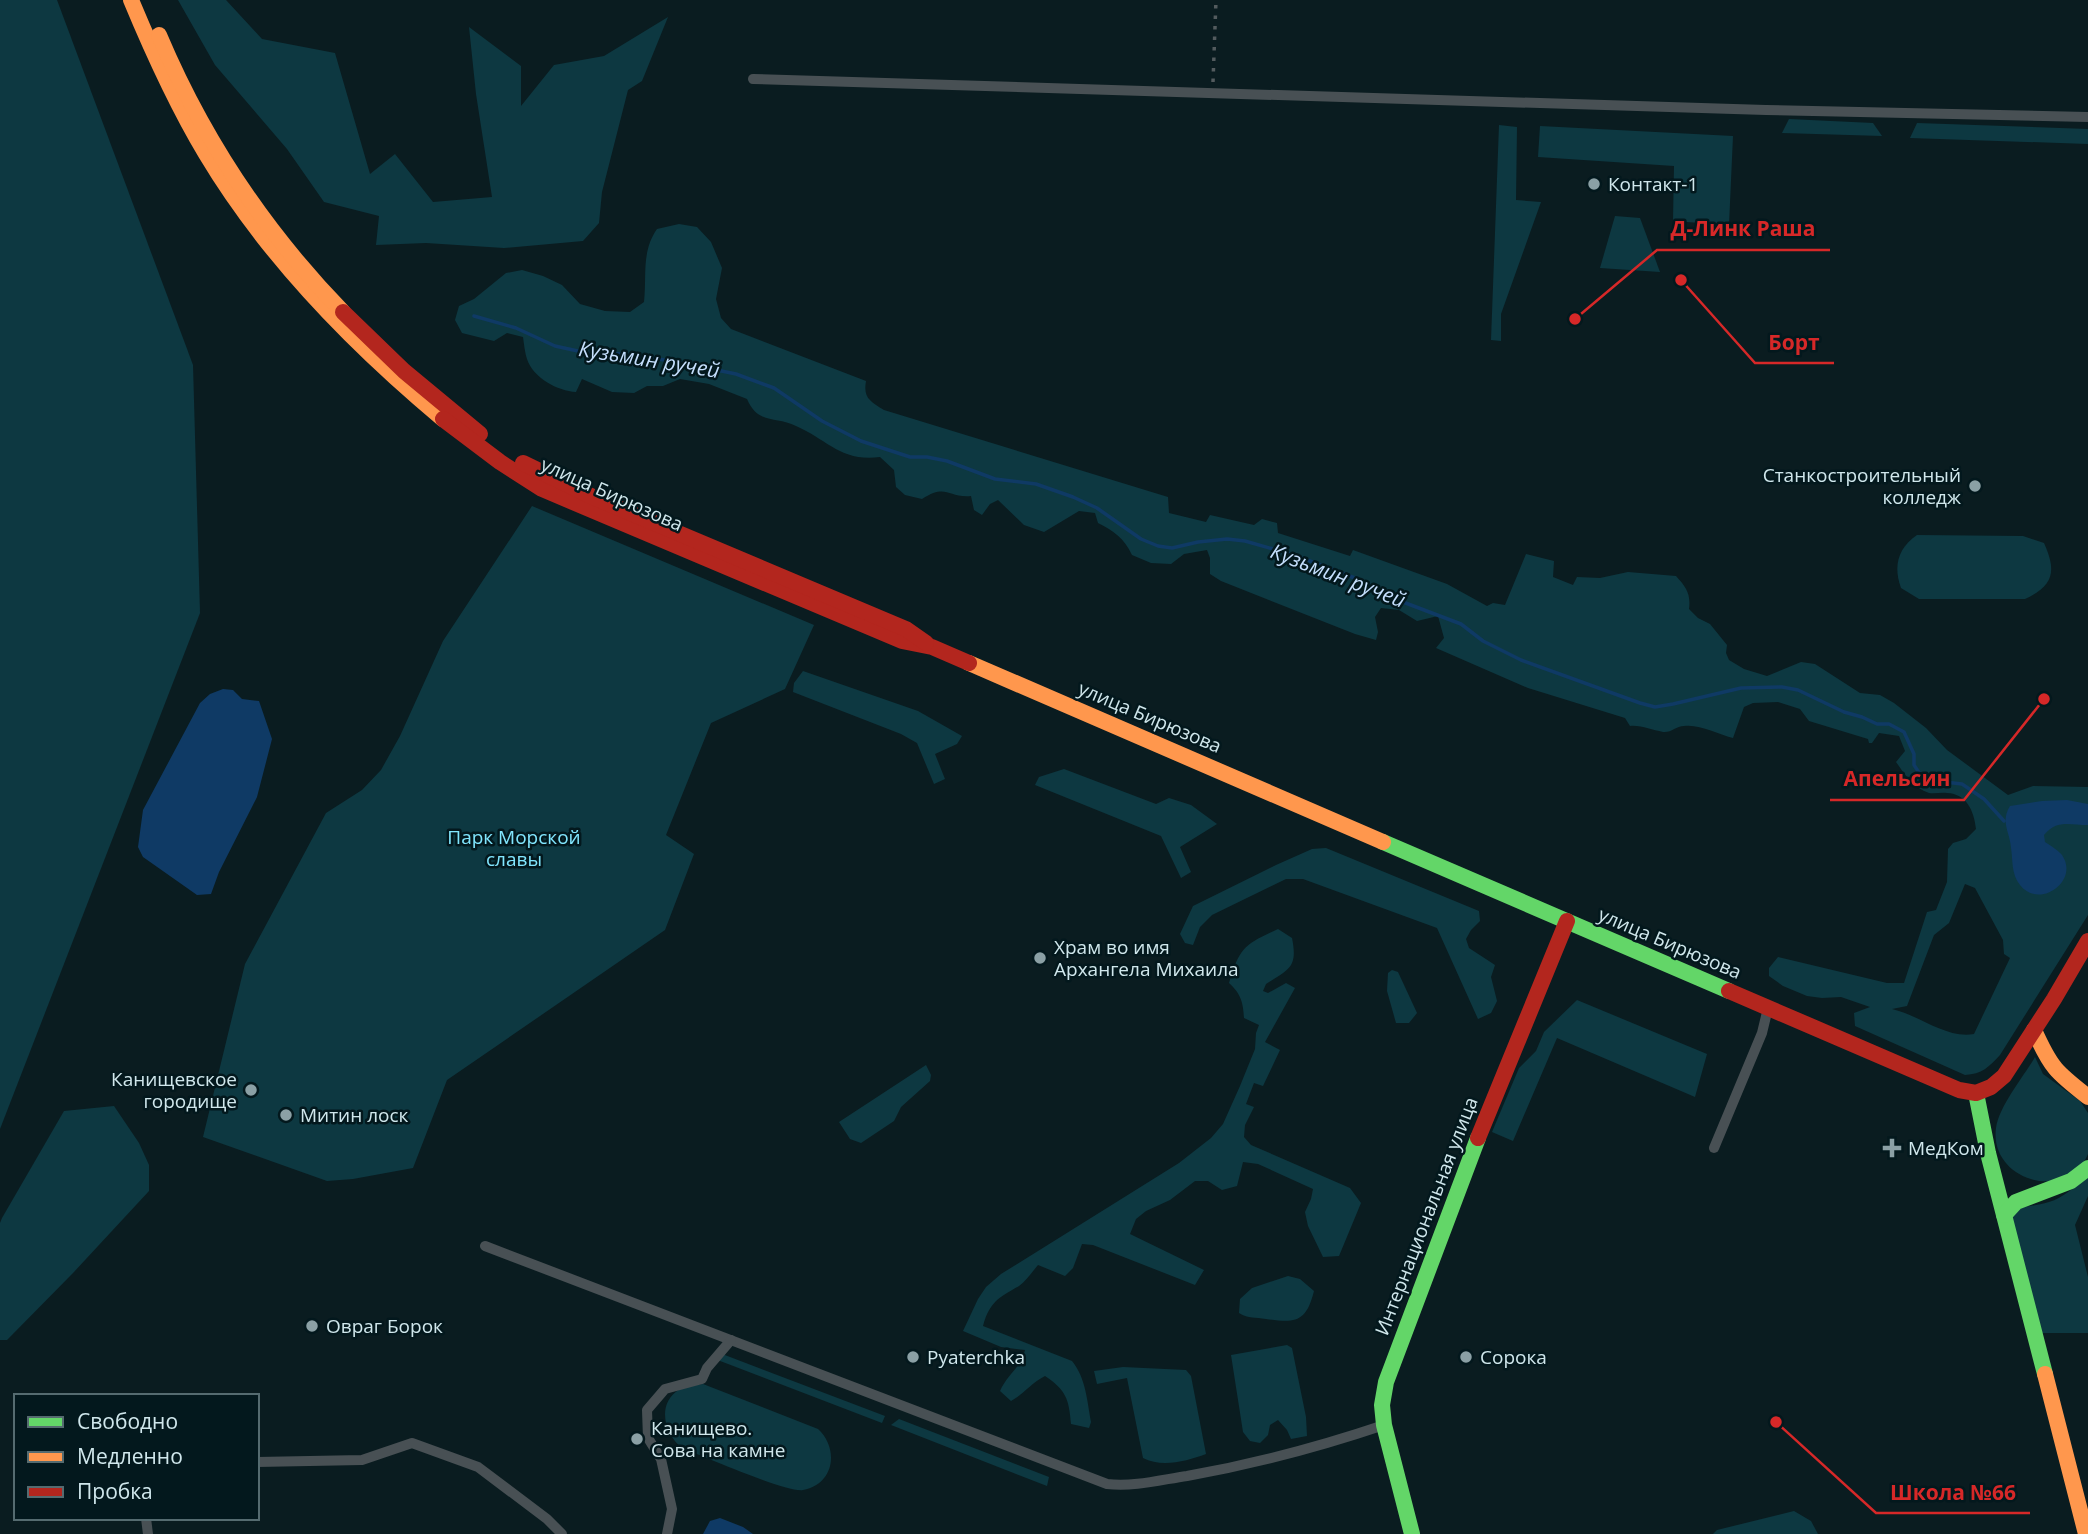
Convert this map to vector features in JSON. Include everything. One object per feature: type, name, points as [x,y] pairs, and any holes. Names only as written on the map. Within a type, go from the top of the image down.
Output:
[{"type":"main road","name":"улица Бирюзова","points":[[131,0],[168,88],[194,136],[241,210],[274,254],[324,309],[436,415],[489,455],[542,488],[902,641],[932,647]]},
{"type":"main road","name":"улица Бирюзова","points":[[143,0],[186,95],[213,145],[251,202],[296,261],[391,358],[447,407],[496,445],[542,474],[906,629],[932,647],[1768,1008],[1959,1090],[1976,1093]]},
{"type":"main road","name":"Интернациональная улица","points":[[1412,1534],[1384,1425],[1382,1405],[1395,1355],[1478,1138],[1567,921]]},
{"type":"main road","points":[[2086,1534],[1988,1153],[1976,1093],[1991,1087],[2004,1076],[2088,942]]},
{"type":"main road","points":[[2034,1030],[2046,1060],[2054,1071],[2088,1097]]},
{"type":"main road","points":[[2004,1214],[2016,1203],[2033,1195],[2069,1184],[2088,1168]]},
{"type":"street","points":[[753,79],[1766,110],[2088,117]]},
{"type":"street","points":[[1714,1148],[1762,1033],[1768,1008]]},
{"type":"street","points":[[485,1246],[1107,1484],[1140,1484],[1268,1460],[1384,1425]]},
{"type":"street","points":[[667,1534],[672,1509],[661,1459],[648,1438],[648,1409],[665,1389],[702,1379],[707,1368],[731,1340]]},
{"type":"street","points":[[259,1462],[362,1460],[412,1443],[478,1467],[547,1519],[562,1534]]},
{"type":"green space","points":[[0,0],[57,0],[193,365],[200,613],[0,1129]]},
{"type":"green space","points":[[178,0],[226,0],[262,39],[335,53],[370,174],[395,154],[433,202],[492,197],[469,27],[521,66],[521,106],[554,65],[604,56],[668,17],[642,81],[628,90],[602,192],[599,223],[583,241],[504,248],[426,243],[376,245],[379,216],[324,202],[287,149],[215,65]]},
{"type":"green space","points":[[1789,119],[1873,123],[1882,136],[1782,133]]},
{"type":"green space","points":[[1917,123],[2088,129],[2088,144],[1910,138]]},
{"type":"green space","points":[[1499,125],[1517,127],[1516,200],[1541,202],[1501,314],[1501,341],[1491,340]]},
{"type":"green space","points":[[1540,126],[1733,136],[1729,225],[1673,221],[1674,166],[1538,157]]},
{"type":"green space","points":[[1615,216],[1640,218],[1660,272],[1600,268]]},
{"type":"green space","points":[[679,224],[697,227],[711,242],[722,268],[716,299],[721,318],[731,329],[866,381],[869,398],[884,410],[1168,497],[1169,513],[1206,522],[1210,515],[1254,525],[1262,519],[1277,523],[1278,533],[1350,556],[1353,550],[1447,584],[1487,606],[1493,603],[1505,605],[1526,554],[1554,561],[1553,577],[1573,585],[1577,577],[1600,578],[1628,572],[1676,576],[1687,591],[1689,609],[1710,624],[1727,645],[1729,660],[1744,669],[1767,676],[1801,662],[1815,664],[1860,693],[1880,695],[1926,728],[1947,750],[2008,795],[2033,786],[2088,787],[2088,915],[2000,1055],[1985,1069],[1965,1075],[1855,1026],[1854,1013],[1870,1007],[1841,997],[1807,996],[1783,986],[1769,976],[1769,968],[1778,957],[1887,983],[1904,983],[1927,912],[1936,910],[1947,882],[1948,849],[1953,843],[1966,839],[1976,829],[1971,810],[1964,800],[1954,794],[1929,793],[1906,776],[1896,762],[1905,751],[1899,736],[1879,733],[1872,743],[1869,743],[1868,739],[1809,721],[1800,709],[1778,702],[1753,703],[1744,707],[1733,738],[1696,726],[1681,726],[1663,732],[1630,726],[1625,718],[1528,688],[1436,648],[1444,638],[1438,616],[1417,621],[1399,610],[1381,608],[1375,617],[1378,632],[1376,640],[1355,634],[1221,581],[1210,574],[1207,550],[1184,554],[1171,564],[1151,563],[1132,555],[1118,536],[1098,523],[1095,513],[1079,511],[1044,532],[1024,525],[998,500],[990,504],[982,515],[974,510],[971,496],[937,492],[922,499],[905,495],[896,487],[894,470],[880,457],[855,456],[835,449],[796,426],[756,413],[747,399],[709,384],[680,379],[663,386],[647,386],[634,393],[612,392],[582,379],[576,392],[569,391],[540,378],[527,359],[523,337],[507,333],[494,341],[462,333],[455,320],[459,306],[474,299],[506,273],[522,270],[562,285],[580,304],[605,311],[630,312],[644,302],[647,255],[657,229]],"holes":[[[1965,884],[1975,888],[2003,940],[2004,954],[2010,958],[1974,1034],[1964,1035],[1943,1030],[1892,1009],[1907,1006],[1934,935],[1949,923]]]},
{"type":"green space","name":"Парк Морской славы","points":[[532,506],[814,625],[785,689],[711,723],[666,835],[694,854],[665,930],[447,1080],[413,1168],[327,1181],[203,1137],[245,964],[326,813],[362,790],[381,770],[400,736],[443,641]]},
{"type":"green space","points":[[1917,535],[2023,536],[2044,543],[2050,561],[2050,576],[2042,588],[2025,599],[1919,599],[1901,588],[1897,572],[1901,552]]},
{"type":"green space","points":[[803,671],[918,711],[962,736],[957,744],[935,754],[945,779],[934,784],[917,743],[901,734],[793,692],[794,683]]},
{"type":"green space","points":[[1064,769],[1156,804],[1169,798],[1191,805],[1217,824],[1180,847],[1191,872],[1181,878],[1161,836],[1035,785],[1039,777]]},
{"type":"green space","points":[[1326,848],[1479,911],[1480,921],[1466,939],[1469,948],[1495,965],[1491,977],[1497,1001],[1491,1013],[1478,1019],[1437,928],[1303,879],[1286,879],[1212,915],[1200,927],[1193,945],[1185,943],[1180,934],[1193,906],[1312,849]]},
{"type":"green space","points":[[1278,929],[1292,938],[1294,956],[1290,967],[1266,984],[1263,991],[1268,993],[1286,983],[1295,988],[1265,1042],[1280,1050],[1263,1086],[1254,1083],[1246,1104],[1254,1107],[1245,1125],[1244,1137],[1251,1145],[1350,1188],[1361,1203],[1339,1256],[1323,1257],[1308,1226],[1305,1212],[1313,1189],[1258,1164],[1243,1162],[1237,1186],[1222,1190],[1208,1181],[1195,1181],[1170,1200],[1146,1211],[1136,1219],[1130,1234],[1204,1270],[1195,1285],[1093,1245],[1082,1244],[1073,1268],[1065,1276],[1038,1265],[1022,1284],[996,1301],[989,1311],[983,1326],[1072,1361],[1085,1390],[1091,1422],[1089,1428],[1071,1424],[1065,1396],[1058,1386],[1045,1376],[1011,1401],[1000,1391],[1025,1350],[1001,1347],[963,1331],[978,1299],[986,1287],[1001,1274],[1179,1163],[1211,1138],[1223,1124],[1255,1049],[1259,1025],[1244,1018],[1241,999],[1229,983],[1245,948]]},
{"type":"green space","points":[[1392,970],[1398,972],[1417,1013],[1409,1023],[1396,1023],[1387,991],[1388,973]]},
{"type":"green space","points":[[1577,1000],[1707,1054],[1695,1097],[1557,1038],[1513,1141],[1492,1132],[1519,1068],[1536,1051],[1544,1032]]},
{"type":"green space","points":[[2035,1057],[2043,1074],[2080,1101],[2088,1113],[2088,1154],[2078,1169],[2064,1178],[2048,1181],[2032,1179],[2016,1172],[2004,1161],[1997,1146],[1998,1119],[2012,1091]]},
{"type":"green space","points":[[926,1065],[931,1075],[930,1081],[901,1107],[894,1121],[861,1143],[850,1139],[839,1122]]},
{"type":"green space","points":[[114,1106],[139,1143],[149,1165],[149,1191],[7,1340],[0,1340],[2,1218],[64,1111]]},
{"type":"green space","points":[[2088,1177],[2088,1196],[2075,1225],[2088,1277],[2088,1333],[2029,1333],[2005,1216],[2021,1208],[2054,1200]]},
{"type":"green space","points":[[1288,1276],[1300,1279],[1314,1291],[1303,1315],[1285,1321],[1249,1317],[1239,1313],[1240,1299],[1252,1288]]},
{"type":"green space","points":[[1287,1345],[1292,1348],[1306,1417],[1307,1436],[1291,1439],[1278,1420],[1270,1425],[1268,1435],[1260,1443],[1250,1441],[1243,1432],[1231,1355]]},
{"type":"green space","points":[[717,1352],[885,1416],[882,1423],[715,1359]]},
{"type":"green space","points":[[1123,1367],[1186,1370],[1191,1376],[1206,1454],[1166,1463],[1143,1458],[1127,1378],[1097,1384],[1094,1371]]},
{"type":"green space","points":[[703,1384],[818,1429],[825,1437],[831,1455],[827,1473],[822,1481],[803,1490],[780,1486],[682,1448],[667,1427],[665,1410],[672,1395],[680,1389]]},
{"type":"green space","points":[[899,1419],[1049,1477],[1047,1486],[891,1425]]},
{"type":"green space","points":[[1794,1511],[1811,1521],[1818,1534],[1713,1534],[1717,1530]]},
{"type":"water","points":[[223,689],[233,690],[242,699],[259,701],[272,739],[257,797],[219,872],[211,894],[197,895],[143,857],[138,847],[143,810],[200,703],[210,694]]},
{"type":"water","points":[[2067,800],[2088,804],[2088,825],[2059,825],[2044,835],[2045,842],[2062,855],[2066,874],[2055,889],[2037,895],[2028,892],[2017,881],[2014,872],[2006,822],[2007,812],[2010,806]]},
{"type":"water","points":[[720,1518],[753,1534],[703,1534],[710,1521]]},
{"type":"waterway","name":"Кузьмин ручей","points":[[474,316],[516,328],[555,346],[587,353],[624,354],[678,362],[736,374],[774,388],[822,421],[861,441],[910,457],[947,461],[995,479],[1036,484],[1073,497],[1097,508],[1141,539],[1158,546],[1172,548],[1227,539],[1245,541],[1294,555],[1461,624],[1483,641],[1521,660],[1640,703],[1655,707],[1741,688],[1782,687],[1798,690],[1844,712],[1877,724],[1889,724],[1904,732],[1914,754],[1914,765],[1922,777],[1962,784],[1984,799],[2004,821]]},
{"type":"railway","points":[[1213,82],[1216,0]]},
{"type":"traffic: fast","points":[[1383,842],[1729,991]]},
{"type":"traffic: fast","points":[[1976,1093],[1988,1153],[2045,1374]]},
{"type":"traffic: fast","points":[[1412,1534],[1384,1425],[1382,1405],[1386,1382],[1478,1138]]},
{"type":"traffic: fast","points":[[2004,1215],[2016,1202],[2071,1181],[2088,1168]]},
{"type":"traffic: slow","points":[[131,0],[195,135],[256,228],[344,329],[443,419]]},
{"type":"traffic: slow","points":[[159,35],[195,111],[238,182],[287,249],[343,312]]},
{"type":"traffic: slow","points":[[969,663],[1383,842]]},
{"type":"traffic: slow","points":[[2034,1030],[2055,1068],[2088,1097]]},
{"type":"traffic: slow","points":[[2045,1374],[2086,1534]]},
{"type":"traffic: jam","points":[[343,312],[404,371],[480,434]]},
{"type":"traffic: jam","points":[[443,419],[500,462],[542,489],[902,641],[932,647],[969,663]]},
{"type":"traffic: jam","points":[[523,463],[595,498],[906,629],[926,643]]},
{"type":"traffic: jam","points":[[1478,1138],[1567,921]]},
{"type":"traffic: jam","points":[[1729,991],[1959,1090],[1976,1093],[1991,1087],[2004,1076],[2088,941]]},
{"type":"place","name":"Контакт-1","points":[[1594,184]]},
{"type":"place","name":"Борт","points":[[1681,280]]},
{"type":"place","name":"Д-Линк Раша","points":[[1575,319]]},
{"type":"place","name":"Станкостроительный колледж","points":[[1975,486]]},
{"type":"place","name":"Апельсин","points":[[2044,699]]},
{"type":"place","name":"Храм во имя Архангела Михаила","points":[[1040,958]]},
{"type":"place","name":"Канищевское городище","points":[[251,1090]]},
{"type":"place","name":"Митин лоск","points":[[286,1115]]},
{"type":"place","name":"МедКом","points":[[1892,1148]]},
{"type":"place","name":"Овраг Борок","points":[[312,1326]]},
{"type":"place","name":"Pyaterchka","points":[[913,1357]]},
{"type":"place","name":"Сорока","points":[[1466,1357]]},
{"type":"place","name":"Школа №66","points":[[1776,1422]]},
{"type":"place","name":"Канищево. Сова на камне","points":[[637,1439]]}]
